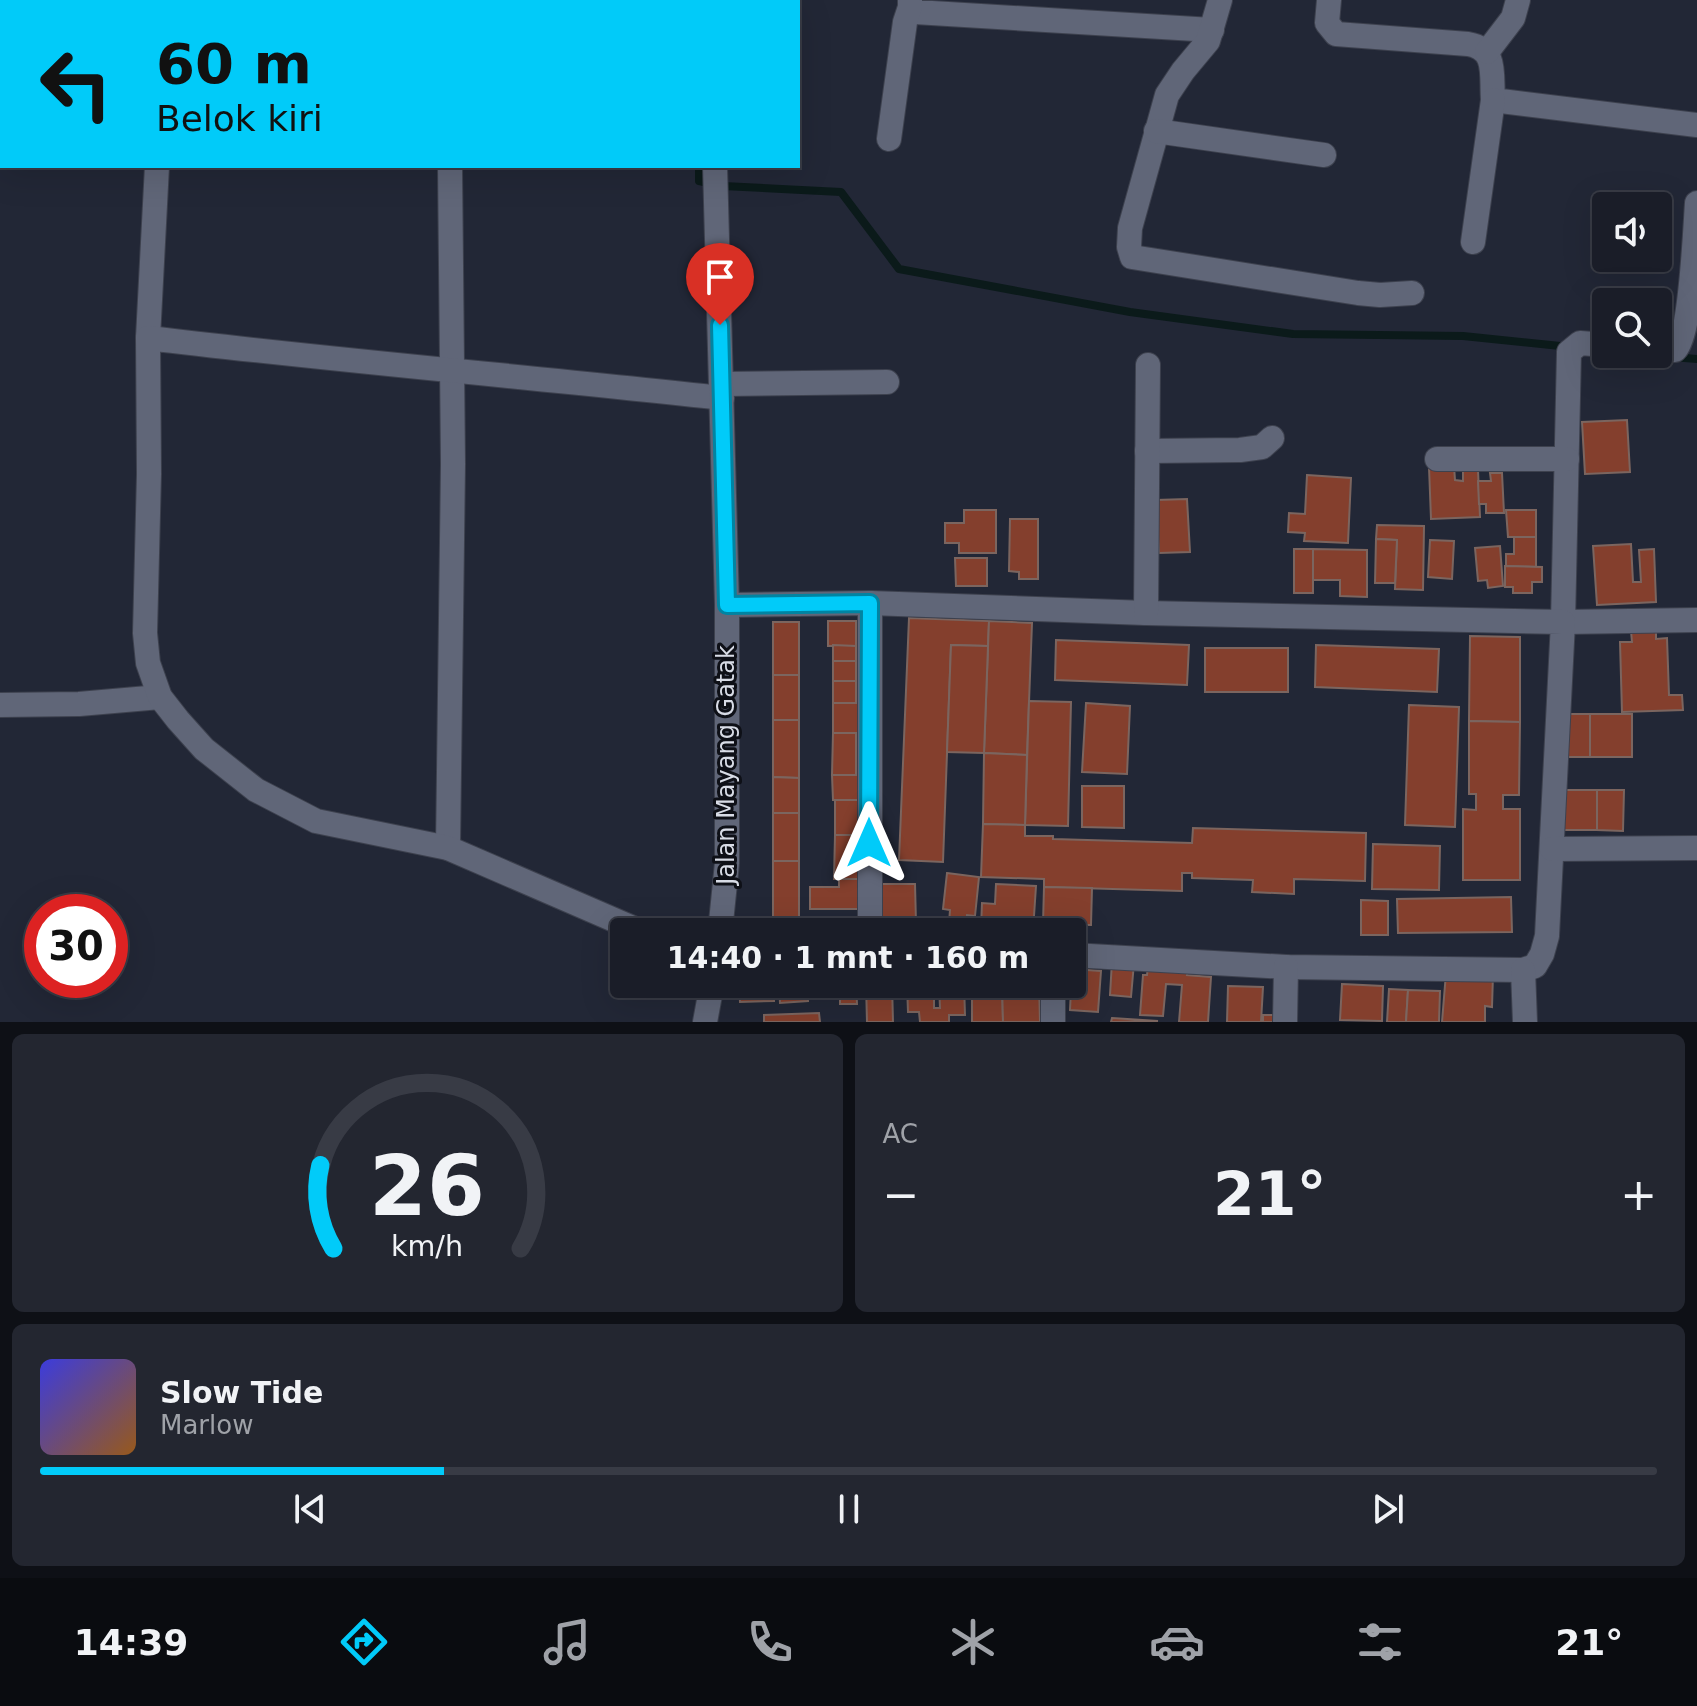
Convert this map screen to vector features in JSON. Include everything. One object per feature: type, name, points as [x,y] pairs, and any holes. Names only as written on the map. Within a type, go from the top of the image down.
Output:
[{"type":"street","points":[[1220,0],[1208,41],[1173,85],[1156,131],[1130,228],[1132,257],[1358,293],[1412,293]]},
{"type":"street","points":[[1329,0],[1327,23],[1336,34],[1468,44],[1487,52],[1493,100],[1473,242]]},
{"type":"street","points":[[1487,52],[1513,18],[1518,0]]},
{"type":"street","points":[[910,3],[915,12],[1212,30]]},
{"type":"street","points":[[889,139],[910,3]]},
{"type":"street","points":[[1493,100],[1697,125]]},
{"type":"street","points":[[1156,131],[1324,155]]},
{"type":"street","points":[[157,168],[148,338],[145,633],[148,663],[160,697],[204,749],[256,790],[316,821],[448,848],[610,918]]},
{"type":"street","points":[[448,848],[453,369],[450,168]]},
{"type":"street","name":"Jalan Mayang Gatak","points":[[715,168],[727,605],[727,863],[721,918]]},
{"type":"street","points":[[1679,345],[1686,323],[1697,203]]},
{"type":"street","points":[[148,338],[361,363],[722,391],[887,382]]},
{"type":"street","points":[[1086,956],[1286,967],[1523,970],[1535,966],[1547,936],[1552,849],[1563,622],[1570,349],[1585,342],[1592,343]]},
{"type":"street","points":[[1146,613],[1148,365]]},
{"type":"street","points":[[1147,451],[1240,450],[1262,447],[1272,438]]},
{"type":"street","points":[[1437,459],[1567,459]]},
{"type":"street","points":[[727,605],[870,603],[1146,613],[1563,622],[1697,620]]},
{"type":"street","points":[[870,603],[870,918]]},
{"type":"street","points":[[0,705],[79,704],[160,697]]},
{"type":"street","points":[[1552,849],[1697,848]]},
{"type":"street","points":[[1285,1022],[1286,967]]},
{"type":"street","points":[[1523,970],[1525,1022]]},
{"type":"street","points":[[705,1022],[709,998]]},
{"type":"street","points":[[1053,998],[1053,1022]]},
{"type":"building","points":[[1627,420],[1630,472],[1585,474],[1582,422]]},
{"type":"building","points":[[1454,466],[1455,480],[1463,481],[1463,470],[1478,470],[1480,517],[1431,519],[1429,467]]},
{"type":"building","points":[[1490,473],[1502,473],[1504,513],[1486,513],[1486,504],[1479,504],[1478,481],[1491,481]]},
{"type":"building","points":[[1307,475],[1351,478],[1348,543],[1304,541],[1305,533],[1288,532],[1289,513],[1305,514]]},
{"type":"building","points":[[1187,499],[1190,552],[1159,553],[1156,500]]},
{"type":"building","points":[[964,510],[996,510],[996,553],[959,553],[959,543],[945,543],[945,523],[964,523]]},
{"type":"building","points":[[1506,510],[1536,510],[1536,537],[1508,537]]},
{"type":"building","points":[[1010,519],[1038,519],[1038,579],[1019,579],[1019,572],[1009,571]]},
{"type":"building","points":[[1377,525],[1424,526],[1423,590],[1395,589],[1397,540],[1376,539]]},
{"type":"building","points":[[1514,537],[1536,537],[1536,567],[1506,566],[1506,554],[1514,554]]},
{"type":"building","points":[[1376,539],[1397,540],[1395,583],[1375,583]]},
{"type":"building","points":[[1430,540],[1454,541],[1452,579],[1428,577]]},
{"type":"building","points":[[1631,544],[1633,582],[1641,582],[1639,550],[1654,549],[1656,602],[1597,605],[1593,546]]},
{"type":"building","points":[[1500,546],[1503,586],[1488,588],[1487,580],[1478,581],[1475,548]]},
{"type":"building","points":[[1294,549],[1313,549],[1313,593],[1294,593]]},
{"type":"building","points":[[1313,549],[1367,550],[1367,597],[1340,596],[1340,580],[1313,580]]},
{"type":"building","points":[[955,558],[987,558],[987,586],[956,586]]},
{"type":"building","points":[[1505,566],[1542,567],[1542,582],[1532,582],[1532,593],[1513,593],[1513,587],[1505,587]]},
{"type":"building","points":[[909,618],[989,621],[988,646],[951,645],[943,862],[899,860]]},
{"type":"building","points":[[828,621],[856,621],[856,646],[828,646]]},
{"type":"building","points":[[989,621],[1032,623],[1027,755],[984,753]]},
{"type":"building","points":[[773,622],[799,622],[799,675],[773,675]]},
{"type":"building","points":[[1656,630],[1656,639],[1667,638],[1669,695],[1682,695],[1683,710],[1622,712],[1620,642],[1632,642],[1631,631]]},
{"type":"building","points":[[1470,636],[1520,637],[1520,722],[1469,721]]},
{"type":"building","points":[[1056,640],[1189,645],[1187,685],[1055,680]]},
{"type":"building","points":[[833,645],[856,646],[856,661],[833,661]]},
{"type":"building","points":[[951,645],[988,646],[984,753],[947,752]]},
{"type":"building","points":[[1316,645],[1439,649],[1437,692],[1315,687]]},
{"type":"building","points":[[1205,648],[1288,648],[1288,692],[1205,692]]},
{"type":"building","points":[[833,661],[856,661],[856,681],[833,681]]},
{"type":"building","points":[[773,675],[799,675],[799,720],[773,720]]},
{"type":"building","points":[[833,681],[856,681],[856,703],[833,703]]},
{"type":"building","points":[[1029,701],[1071,702],[1068,826],[1025,825]]},
{"type":"building","points":[[833,703],[864,703],[864,733],[833,733]]},
{"type":"building","points":[[1086,703],[1130,706],[1127,774],[1082,772]]},
{"type":"building","points":[[1409,705],[1459,707],[1455,827],[1405,825]]},
{"type":"building","points":[[1568,714],[1590,714],[1590,757],[1568,757]]},
{"type":"building","points":[[1590,714],[1632,714],[1632,757],[1590,757]]},
{"type":"building","points":[[773,720],[799,720],[799,778],[773,777]]},
{"type":"building","points":[[1469,721],[1520,722],[1519,795],[1503,795],[1503,809],[1520,809],[1520,880],[1463,880],[1463,809],[1476,810],[1476,794],[1469,794]]},
{"type":"building","points":[[833,733],[856,733],[856,775],[832,775]]},
{"type":"building","points":[[984,753],[1027,755],[1025,825],[983,824]]},
{"type":"building","points":[[832,775],[864,775],[864,801],[833,800]]},
{"type":"building","points":[[773,777],[799,778],[799,813],[773,813]]},
{"type":"building","points":[[1082,786],[1124,786],[1124,828],[1082,827]]},
{"type":"building","points":[[1564,790],[1597,790],[1597,830],[1564,830]]},
{"type":"building","points":[[1597,790],[1624,790],[1623,831],[1597,830]]},
{"type":"building","points":[[835,800],[859,800],[859,835],[835,835]]},
{"type":"building","points":[[773,813],[799,813],[799,861],[773,861]]},
{"type":"building","points":[[983,824],[1025,825],[1025,836],[1053,836],[1053,839],[1192,843],[1193,828],[1366,833],[1365,881],[1294,879],[1294,894],[1252,892],[1253,880],[1192,878],[1192,873],[1182,873],[1182,891],[1044,887],[1044,879],[981,877]]},
{"type":"building","points":[[835,835],[863,835],[863,879],[834,879]]},
{"type":"building","points":[[1373,844],[1440,846],[1439,890],[1372,889]]},
{"type":"building","points":[[773,861],[799,861],[799,918],[773,918]]},
{"type":"building","points":[[947,873],[979,877],[975,916],[949,918],[950,910],[943,909]]},
{"type":"building","points":[[839,879],[863,879],[863,909],[810,909],[810,887],[839,887]]},
{"type":"building","points":[[875,884],[915,884],[916,918],[876,918]]},
{"type":"building","points":[[996,884],[1036,886],[1034,918],[981,918],[982,903],[995,904]]},
{"type":"building","points":[[1044,887],[1092,888],[1091,925],[1086,925],[1086,918],[1043,918]]},
{"type":"building","points":[[1511,897],[1512,932],[1398,933],[1397,899]]},
{"type":"building","points":[[1361,900],[1388,901],[1388,935],[1361,935]]},
{"type":"building","points":[[1112,961],[1134,963],[1131,997],[1110,995]]},
{"type":"building","points":[[1148,966],[1188,969],[1187,975],[1211,977],[1208,1022],[1179,1022],[1182,985],[1166,984],[1163,1016],[1140,1015],[1143,975],[1147,975]]},
{"type":"building","points":[[1086,970],[1101,971],[1098,1012],[1070,1010],[1071,998],[1086,998]]},
{"type":"building","points":[[1446,973],[1493,975],[1492,1007],[1485,1006],[1485,1022],[1442,1022]]},
{"type":"building","points":[[1342,984],[1383,986],[1382,1021],[1340,1020]]},
{"type":"building","points":[[1228,986],[1263,987],[1261,1022],[1227,1022]]},
{"type":"building","points":[[1389,989],[1408,990],[1406,1022],[1387,1022]]},
{"type":"building","points":[[1408,990],[1440,991],[1439,1022],[1406,1022]]},
{"type":"building","points":[[740,998],[774,998],[774,1001],[740,1002]]},
{"type":"building","points":[[780,998],[808,998],[808,1001],[780,1003]]},
{"type":"building","points":[[840,998],[857,998],[857,1004],[840,1004]]},
{"type":"building","points":[[866,998],[892,998],[893,1022],[867,1022]]},
{"type":"building","points":[[908,998],[934,998],[934,1008],[940,1008],[940,998],[964,998],[965,1015],[949,1015],[949,1022],[920,1022],[919,1012],[908,1012]]},
{"type":"building","points":[[972,998],[1002,998],[1003,1022],[972,1022]]},
{"type":"building","points":[[1002,998],[1039,998],[1040,1022],[1003,1022]]},
{"type":"building","points":[[819,1013],[820,1022],[764,1022],[764,1015]]},
{"type":"building","points":[[1263,1015],[1281,1015],[1280,1022],[1263,1022]]},
{"type":"building","points":[[1112,1018],[1158,1021],[1111,1022]]},
{"type":"waterway","points":[[699,168],[699,181],[723,186],[841,192],[899,269],[1130,312],[1293,334],[1463,336],[1570,347]]},
{"type":"waterway","points":[[1672,357],[1697,359]]},
{"type":"route","points":[[720,325],[727,605],[870,603],[869,843]]}]
